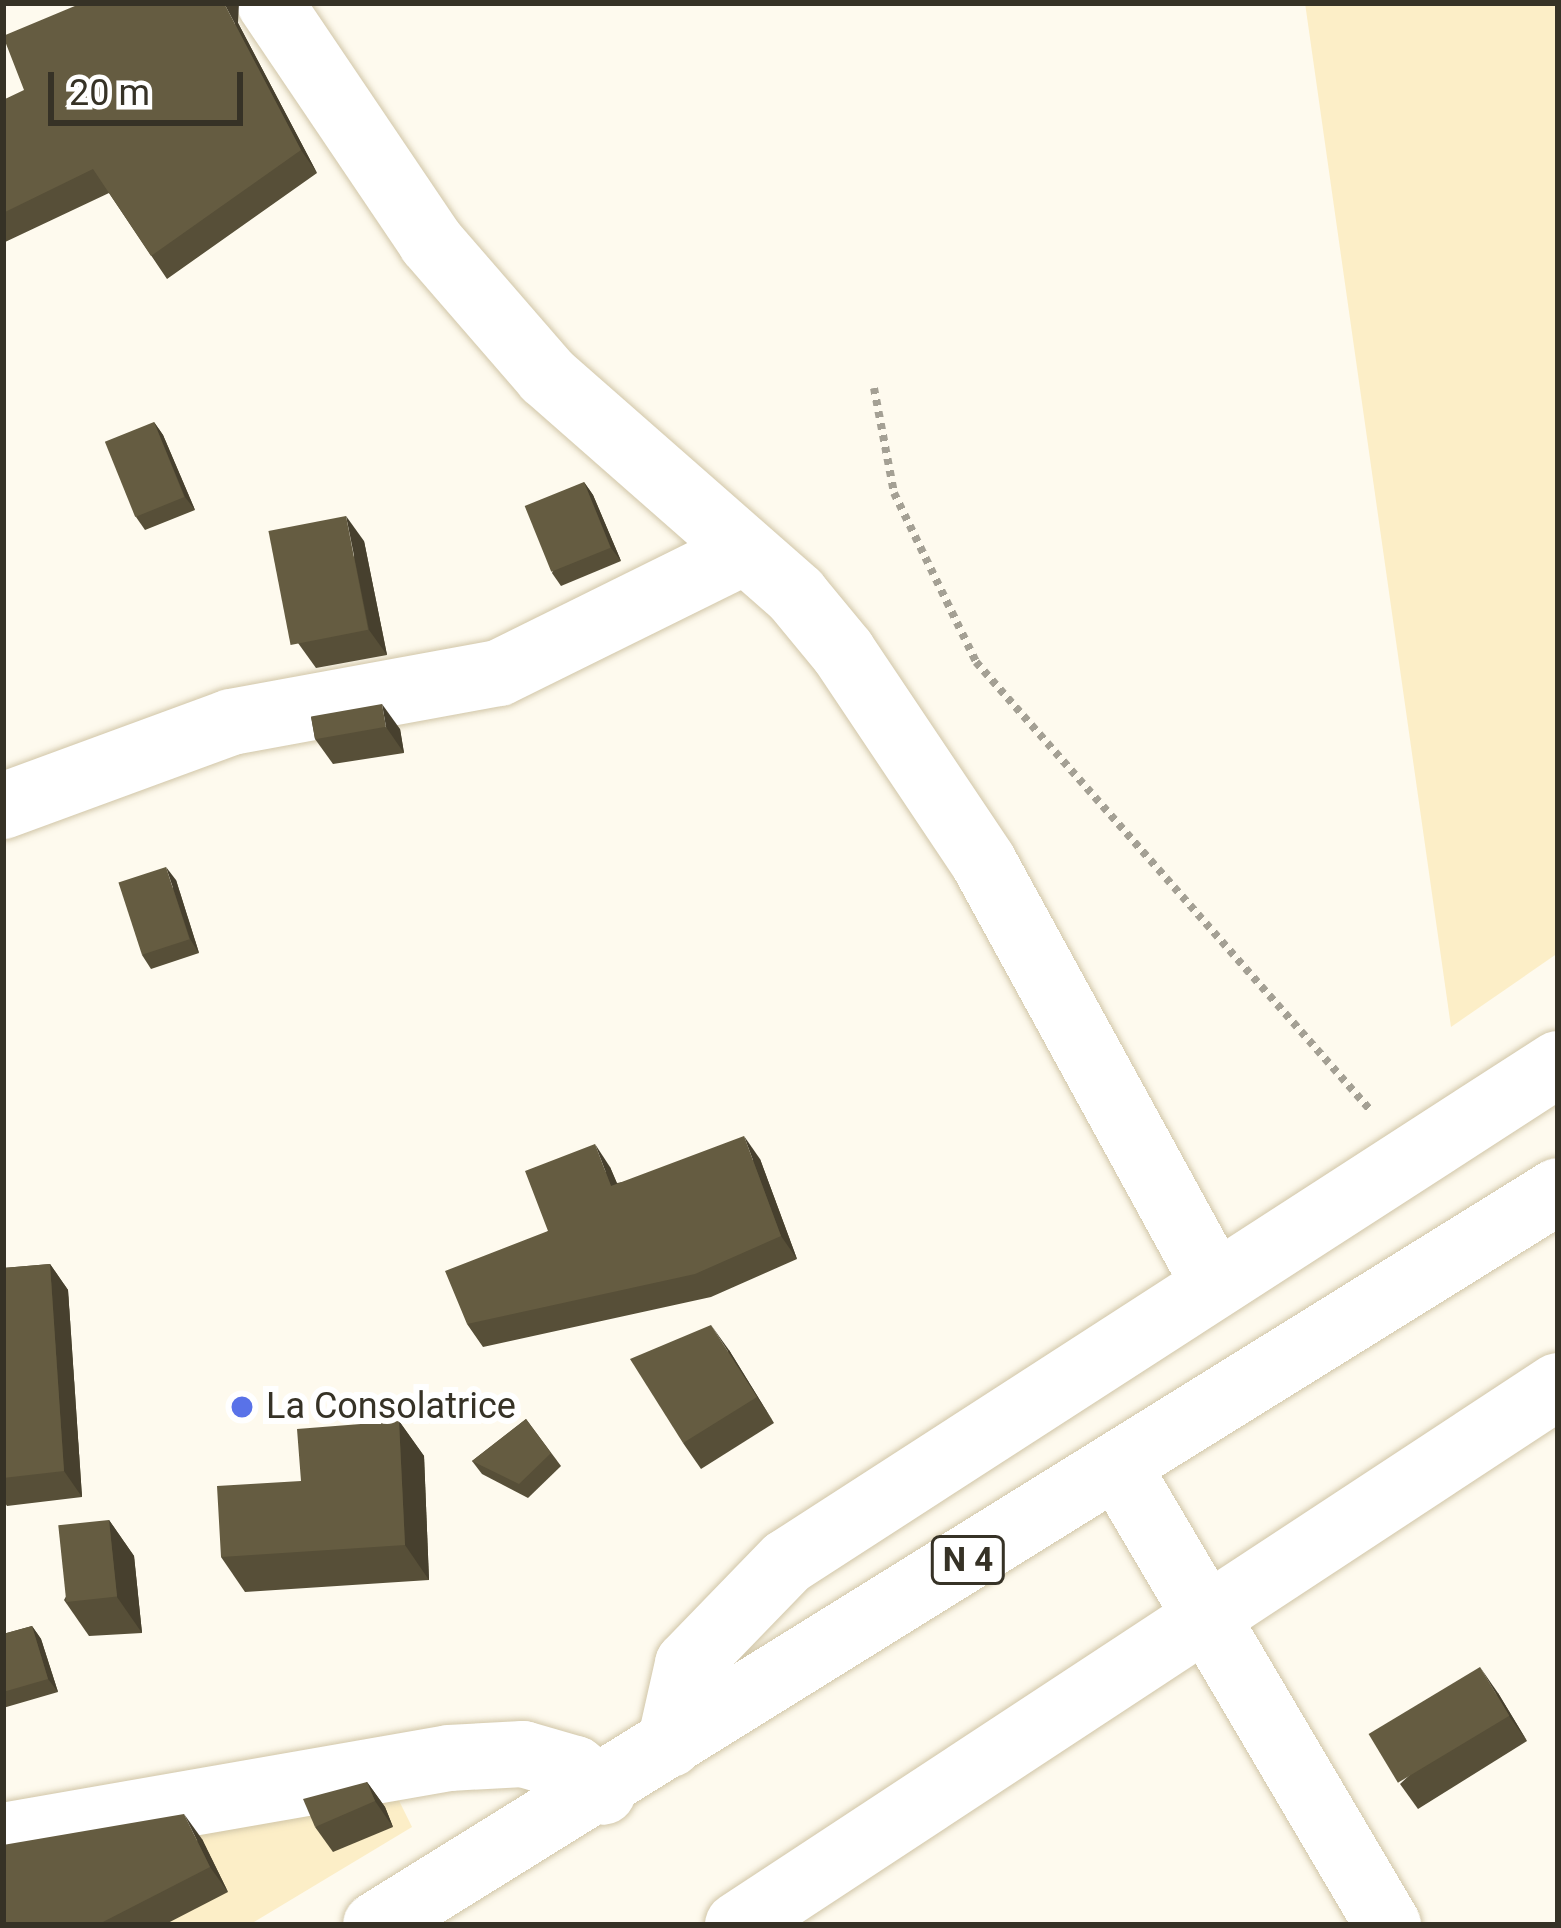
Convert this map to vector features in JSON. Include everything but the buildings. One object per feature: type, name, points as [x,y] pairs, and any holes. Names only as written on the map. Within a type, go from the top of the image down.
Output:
[{"type":"main road","points":[[270,3],[431,242],[547,376],[744,552],[843,652],[984,862],[1212,1279]]},
{"type":"main road","points":[[3,806],[231,722],[499,673],[744,552]]},
{"type":"main road","points":[[670,1744],[672,1699],[688,1664],[787,1562],[1212,1279],[1558,1064]]},
{"type":"main road","name":"N 4","points":[[376,1925],[604,1792],[670,1744],[1558,1191]]},
{"type":"main road","points":[[738,1925],[1200,1616],[1558,1386]]},
{"type":"main road","points":[[1118,1467],[1200,1616],[1388,1925]]},
{"type":"main road","points":[[3,1836],[449,1757],[524,1754],[575,1769],[604,1792]]},
{"type":"path","points":[[874,388],[894,493],[976,662],[1356,1089],[1402,1157]]},
{"type":"shaded area","points":[[1305,3],[1558,3],[1558,953],[1451,1027]]},
{"type":"shaded area","points":[[383,1768],[412,1827],[249,1925],[3,1925],[3,1830]]},
{"type":"place","name":"La Consolatrice","points":[[242,1407]]}]
